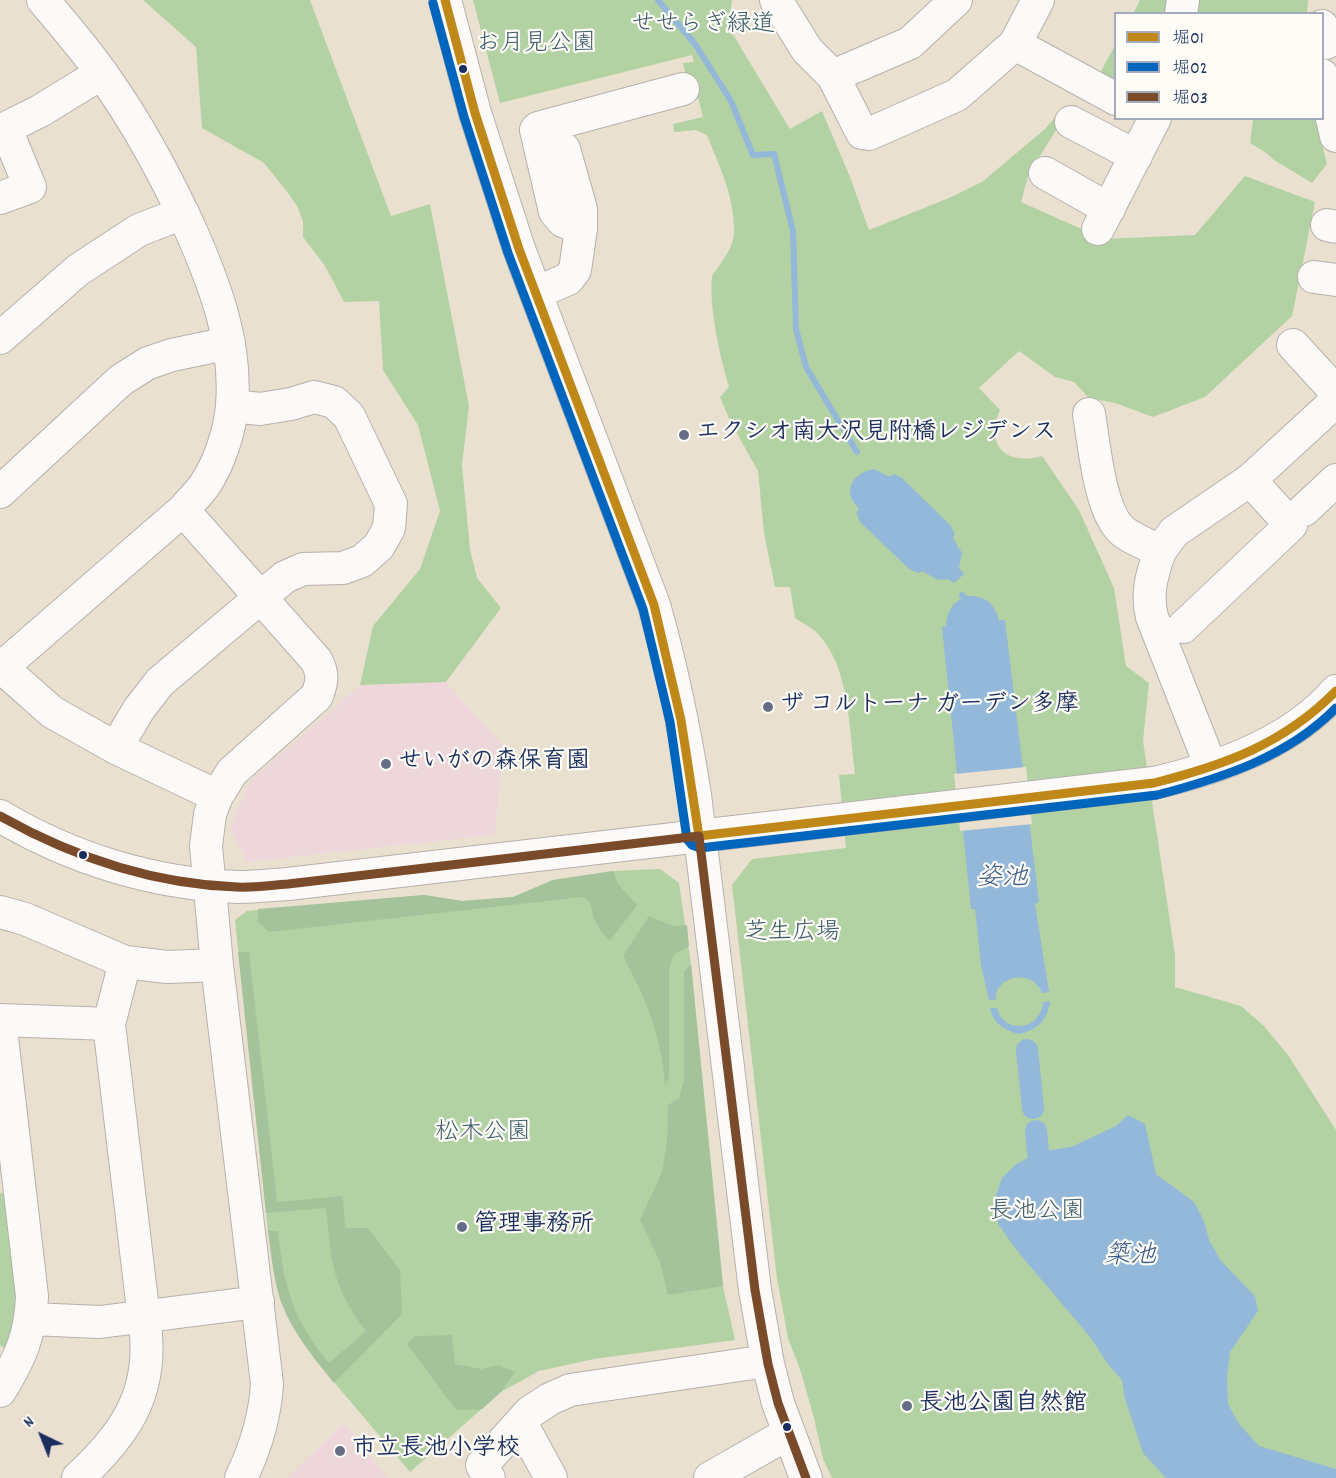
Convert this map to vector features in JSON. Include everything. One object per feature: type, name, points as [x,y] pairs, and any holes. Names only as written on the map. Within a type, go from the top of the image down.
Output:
[{"type":"street","points":[[43,0],[102,73],[149,147],[183,213],[210,274],[230,343],[232,406],[218,460],[204,486],[183,510],[1,668],[52,712],[116,748],[217,796]]},
{"type":"street","points":[[446,0],[475,113],[536,293],[654,605],[668,656],[685,733],[755,1290],[767,1361],[789,1433],[806,1478]]},
{"type":"street","points":[[776,0],[807,50],[833,76],[862,133],[869,134],[957,95],[1015,44],[1038,0]]},
{"type":"street","points":[[833,76],[910,43],[956,0]]},
{"type":"street","points":[[1015,44],[1114,98]]},
{"type":"street","points":[[0,198],[30,187],[3,130],[40,111],[102,73]]},
{"type":"street","points":[[1324,80],[1336,136]]},
{"type":"street","points":[[581,228],[563,221],[555,212],[536,130],[683,89]]},
{"type":"street","points":[[1045,173],[1103,219],[1154,120]]},
{"type":"street","points":[[1071,122],[1136,156]]},
{"type":"street","points":[[536,293],[562,282],[575,270],[581,228],[581,209],[564,149]]},
{"type":"street","points":[[0,338],[78,270],[139,230],[183,213]]},
{"type":"street","points":[[0,492],[121,380],[148,363],[172,355],[230,343]]},
{"type":"street","points":[[1293,345],[1336,392]]},
{"type":"street","points":[[116,748],[139,709],[160,682],[285,577],[303,569],[343,568],[362,561],[379,546],[389,528],[391,504],[349,416],[334,402],[314,397],[291,404],[260,409],[232,406]]},
{"type":"street","points":[[1211,767],[1152,617],[1149,586],[1160,551],[1173,532],[1250,480],[1336,401]]},
{"type":"street","points":[[1089,414],[1105,498],[1117,526],[1160,551]]},
{"type":"street","points":[[1183,627],[1291,525],[1250,480]]},
{"type":"street","points":[[1304,510],[1336,480]]},
{"type":"street","points":[[183,510],[316,660],[321,669],[322,681],[317,696],[232,772],[217,796],[210,814],[206,846],[217,964],[265,1360],[266,1399],[263,1418],[255,1450],[241,1478]]},
{"type":"street","points":[[0,816],[51,843],[135,874],[208,885],[241,887],[288,884],[1154,783],[1211,767],[1254,750],[1293,728],[1336,691]]},
{"type":"street","points":[[0,912],[25,919],[125,962],[168,968],[217,964]]},
{"type":"street","points":[[78,1478],[115,1441],[136,1405],[146,1368],[148,1350],[109,1024],[125,962]]},
{"type":"street","points":[[0,1391],[19,1357],[31,1319],[32,1296],[28,1252],[7,1133],[0,1020],[109,1024]]},
{"type":"street","points":[[31,1319],[100,1322],[258,1302]]},
{"type":"street","points":[[489,1478],[482,1465],[520,1423],[541,1405],[570,1390],[767,1361]]},
{"type":"street","points":[[520,1423],[551,1478]]},
{"type":"street","points":[[710,1478],[789,1433]]},
{"type":"shaded area","name":"せいがの森保育園","points":[[446,682],[503,746],[495,835],[247,862],[230,829],[249,782],[360,685]]},
{"type":"shaded area","name":"市立長池小学校","points":[[344,1423],[388,1478],[286,1478]]},
{"type":"green space","points":[[143,0],[310,0],[391,216],[430,204],[469,406],[462,465],[470,549],[477,578],[501,608],[446,682],[360,685],[373,626],[420,569],[440,511],[418,425],[383,370],[379,301],[344,302],[325,266],[303,237],[303,221],[297,206],[264,163],[202,128],[196,47]]},
{"type":"green space","name":"長池公園","points":[[473,0],[732,0],[729,28],[790,129],[822,111],[869,230],[949,198],[982,182],[1045,129],[1056,116],[1069,110],[1029,173],[1021,202],[1104,239],[1195,235],[1245,176],[1315,202],[1292,316],[1205,397],[1153,417],[1115,403],[1089,398],[1074,382],[1055,377],[1019,351],[979,388],[1000,410],[995,434],[1002,450],[1018,458],[1042,456],[1079,510],[1114,588],[1126,666],[1149,683],[1143,741],[1175,955],[1175,987],[1241,1006],[1264,1026],[1288,1055],[1336,1130],[1336,1478],[832,1478],[823,1459],[801,1372],[788,1338],[777,1279],[732,885],[752,859],[846,848],[839,775],[855,774],[846,700],[836,664],[829,648],[818,634],[795,618],[790,587],[775,587],[764,533],[758,471],[730,421],[720,397],[729,387],[714,318],[712,277],[733,241],[732,206],[707,135],[696,130],[674,132],[673,124],[703,117],[692,74],[686,76],[683,63],[694,62],[692,55],[500,103]]},
{"type":"green space","points":[[1140,0],[1169,0],[1166,12],[1134,12]]},
{"type":"green space","points":[[1194,0],[1308,0],[1307,12],[1191,12]]},
{"type":"green space","points":[[1114,47],[1114,88],[1097,79]]},
{"type":"green space","points":[[1253,120],[1316,120],[1327,164],[1312,183],[1250,143]]},
{"type":"green space","name":"松木公園","points":[[660,869],[679,883],[691,964],[723,1286],[735,1340],[594,1359],[539,1371],[501,1392],[410,1472],[317,1362],[296,1331],[280,1296],[268,1231],[235,920],[247,911],[424,895],[462,901],[513,897],[553,880],[613,871]]},
{"type":"green space","points":[[613,871],[618,884],[637,905],[610,941],[596,923],[590,902],[583,897],[269,932],[258,922],[258,909],[424,895],[462,901],[513,897],[553,880]]},
{"type":"green space","points":[[649,916],[673,926],[687,925],[689,946],[674,954],[669,969],[669,1078],[665,1086],[660,1050],[652,1018],[623,956]]},
{"type":"green space","points":[[238,952],[249,952],[277,1202],[343,1196],[345,1228],[368,1228],[400,1270],[402,1314],[334,1383],[302,1342],[283,1308],[275,1280],[268,1231],[278,1231],[283,1269],[292,1301],[306,1332],[329,1363],[366,1331],[354,1315],[335,1273],[326,1208],[266,1213]]},
{"type":"green space","points":[[691,964],[723,1286],[668,1295],[660,1262],[640,1220],[662,1172],[667,1142],[668,1105],[679,1098],[684,1081],[684,971]]},
{"type":"green space","points":[[9,1191],[20,1283],[10,1353],[0,1345],[0,1193]]},
{"type":"green space","points":[[452,1335],[455,1364],[481,1369],[499,1365],[515,1372],[501,1392],[482,1409],[456,1410],[407,1344],[415,1336]]},
{"type":"water","points":[[874,469],[890,477],[894,474],[902,478],[950,525],[955,534],[953,538],[962,553],[959,568],[964,574],[954,583],[948,579],[938,580],[922,571],[919,573],[909,569],[860,522],[856,512],[859,509],[854,503],[850,490],[855,479],[866,471]]},
{"type":"water","name":"姿池","points":[[967,596],[979,597],[988,601],[999,620],[1005,620],[1039,902],[1035,904],[1049,992],[1042,993],[1031,980],[1015,978],[1001,985],[997,991],[996,1000],[989,1000],[981,965],[975,909],[971,909],[942,627],[946,627],[949,612],[954,604]]},
{"type":"water","points":[[1050,1001],[1047,1014],[1041,1023],[1032,1030],[1019,1034],[1000,1026],[990,1008],[997,1008],[1006,1022],[1021,1026],[1035,1019],[1043,1002]]},
{"type":"water","name":"築池","points":[[1128,1115],[1145,1124],[1156,1174],[1194,1202],[1204,1221],[1209,1240],[1221,1261],[1255,1296],[1258,1311],[1230,1352],[1227,1376],[1228,1404],[1239,1424],[1259,1446],[1336,1469],[1336,1478],[1166,1478],[1143,1453],[1125,1399],[1122,1380],[1107,1363],[1091,1338],[1018,1252],[998,1224],[995,1198],[1002,1178],[1015,1165],[1038,1152],[1071,1147],[1116,1126]]},
{"type":"pier","points":[[1026,767],[1032,824],[960,831],[954,774]]},
{"type":"waterway","points":[[658,0],[695,44],[731,101],[753,155],[774,154],[793,231],[796,329],[806,367],[857,452]]},
{"type":"waterway","points":[[1027,1050],[1033,1108]]},
{"type":"waterway","points":[[1036,1131],[1038,1152]]},
{"type":"transit line","name":"堀01","points":[[445,0],[475,113],[519,249],[654,605],[681,720],[699,836],[1154,783],[1229,760],[1274,739],[1296,725],[1336,691]]},
{"type":"transit line","name":"堀02","points":[[433,3],[464,117],[508,253],[643,609],[670,722],[687,839],[692,845],[700,848],[1157,795],[1253,764],[1297,740],[1336,708]]},
{"type":"transit line","name":"堀03","points":[[0,816],[56,844],[114,866],[174,880],[205,885],[243,887],[288,884],[699,836],[755,1290],[768,1364],[778,1403],[806,1478]]},
{"type":"place","name":"エクシオ南大沢見附橋レジデンス","points":[[684,435]]},
{"type":"place","name":"ザ コルトーナ ガーデン多摩","points":[[768,707]]},
{"type":"place","name":"せいがの森保育園","points":[[386,764]]},
{"type":"place","name":"管理事務所","points":[[462,1227]]},
{"type":"place","name":"長池公園自然館","points":[[907,1406]]},
{"type":"place","name":"市立長池小学校","points":[[340,1451]]},
{"type":"park label","name":"せせらぎ緑道","points":[[703,27]]},
{"type":"park label","name":"お月見公園","points":[[536,46]]},
{"type":"park label","name":"芝生広場","points":[[792,935]]}]
